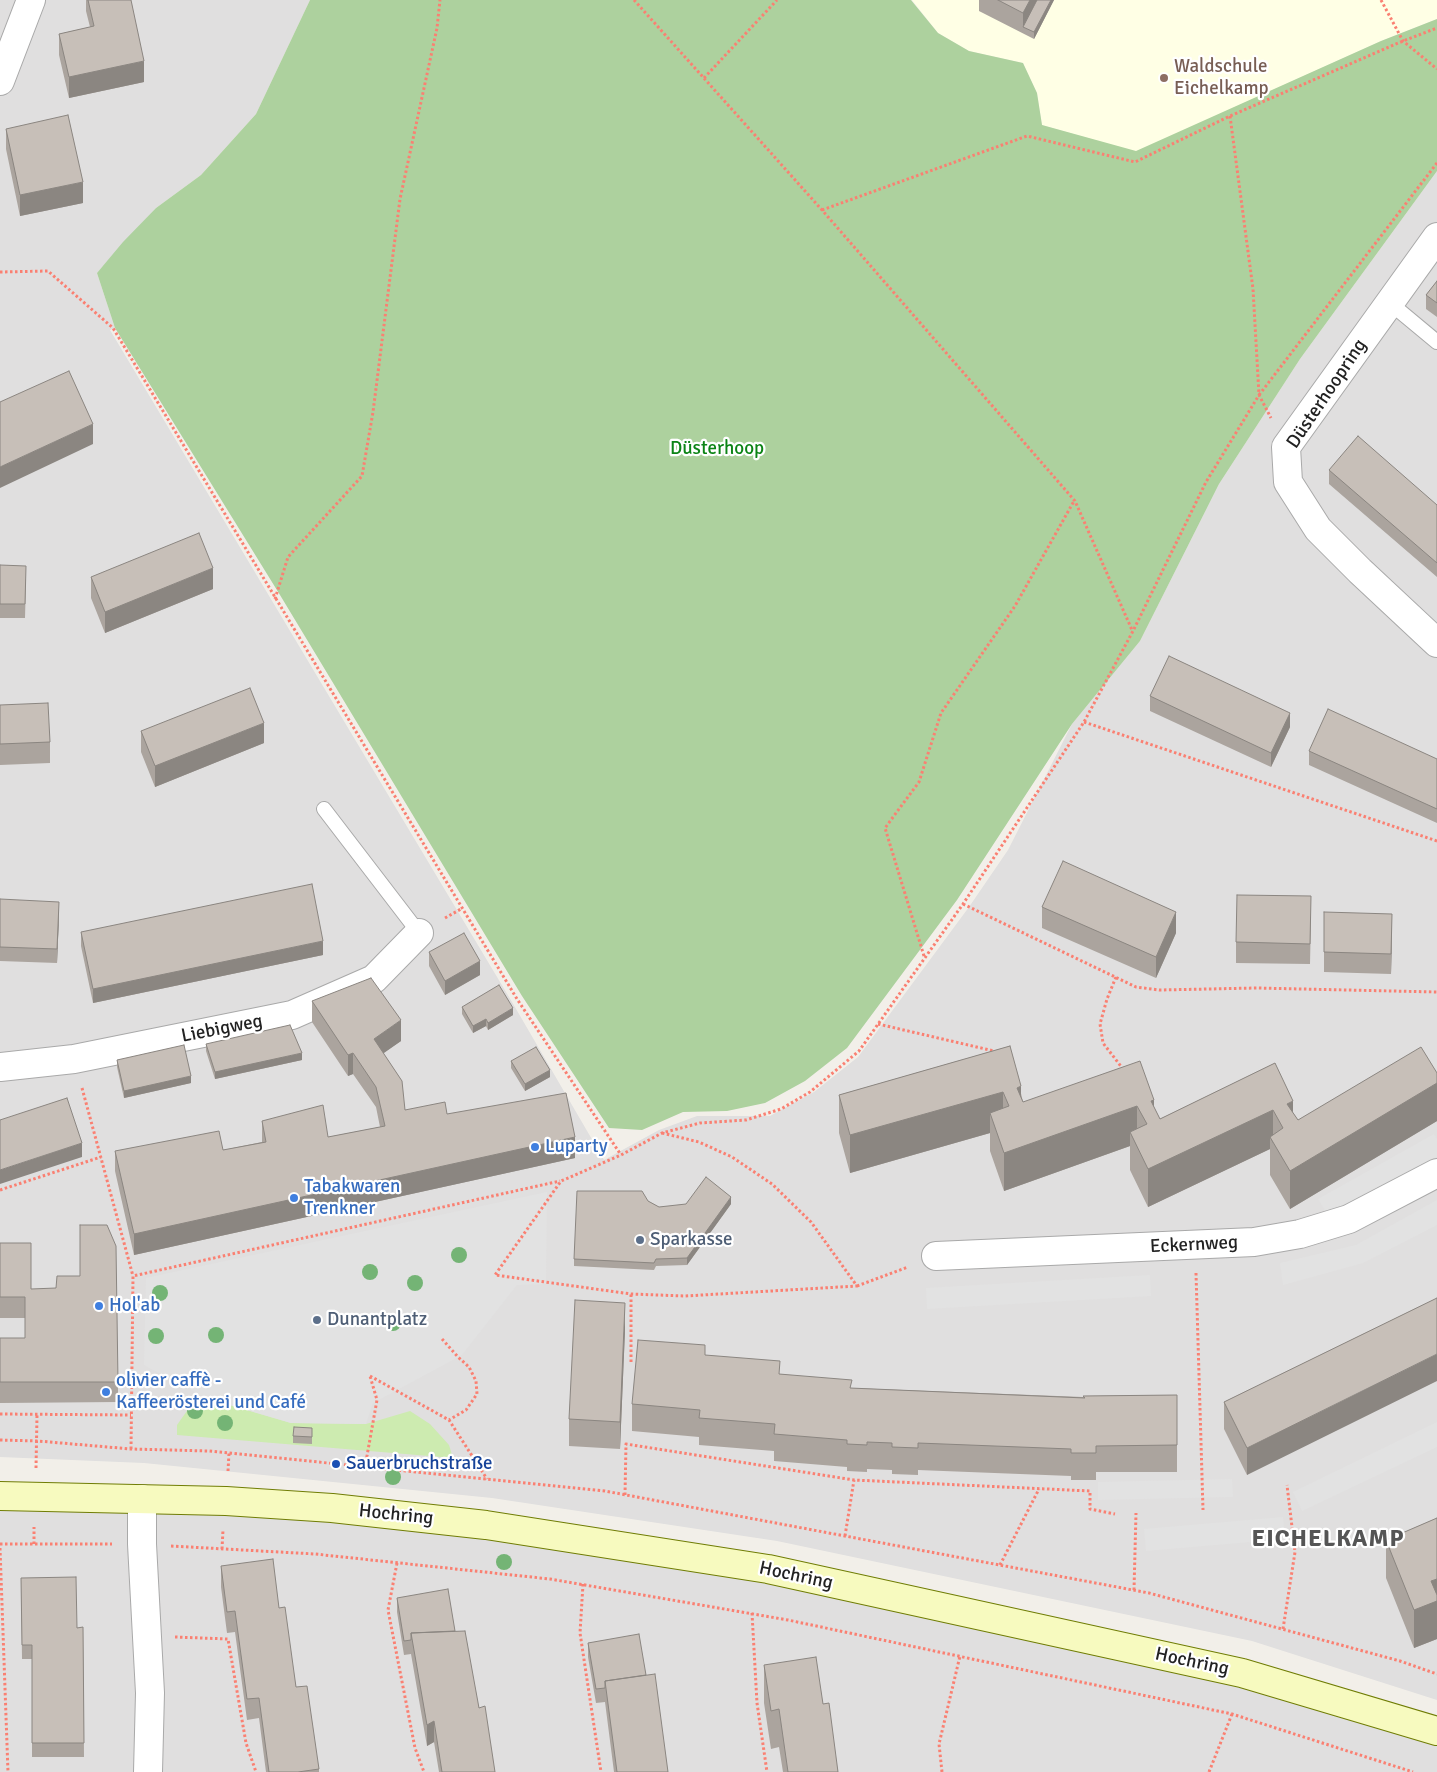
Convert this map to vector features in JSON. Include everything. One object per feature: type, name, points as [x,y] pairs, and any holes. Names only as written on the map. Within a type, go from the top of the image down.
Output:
[{"type":"street","points":[[0,82],[31,0]]},
{"type":"street","name":"Düsterhoopring","points":[[1437,237],[1286,447],[1288,482],[1318,529],[1437,643]]},
{"type":"street","name":"Liebigweg","points":[[0,1067],[74,1059],[292,1015],[374,980],[419,933]]},
{"type":"street","name":"Eckernweg","points":[[936,1256],[1254,1242],[1300,1234],[1349,1219],[1437,1173]]},
{"type":"street","name":"Hochring","points":[[0,1496],[226,1501],[332,1508],[476,1524],[768,1569],[1242,1673],[1437,1732]]},
{"type":"street","points":[[142,1499],[142,1544],[150,1694],[148,1772]]},
{"type":"lane","points":[[1390,303],[1437,342]]},
{"type":"lane","points":[[324,809],[419,933]]},
{"type":"path","points":[[274,600],[288,557],[362,476],[373,412],[400,199],[437,28],[440,0]]},
{"type":"path","points":[[634,0],[822,210],[1075,501],[1132,631]]},
{"type":"path","points":[[704,78],[777,0]]},
{"type":"path","points":[[1380,0],[1403,41],[1437,68]]},
{"type":"path","points":[[822,210],[1027,136],[1135,162],[1230,116],[1437,28]]},
{"type":"path","points":[[1230,116],[1253,289],[1259,395],[1286,447]]},
{"type":"path","points":[[133,1276],[560,1181],[621,1155],[662,1133],[700,1123],[746,1120],[780,1109],[810,1092],[859,1051],[924,956],[963,904],[1084,722],[1132,631],[1206,482],[1259,395],[1437,163]]},
{"type":"path","points":[[0,272],[48,271],[113,328],[274,600],[517,999],[621,1155]]},
{"type":"path","points":[[924,956],[885,828],[919,782],[941,712],[1015,606],[1075,501]]},
{"type":"path","points":[[1084,722],[1437,841]]},
{"type":"path","points":[[963,904],[1136,987],[1159,990],[1257,988],[1437,992]]},
{"type":"path","points":[[1116,976],[1107,998],[1100,1024],[1103,1043],[1124,1071]]},
{"type":"path","points":[[878,1024],[996,1052]]},
{"type":"path","points":[[74,1059],[133,1276],[131,1449]]},
{"type":"path","points":[[662,1133],[699,1142],[732,1157],[772,1184],[811,1222],[857,1286]]},
{"type":"path","points":[[0,1190],[101,1158]]},
{"type":"path","points":[[560,1181],[495,1275],[631,1294],[685,1296],[857,1286],[936,1256]]},
{"type":"path","points":[[1195,1245],[1203,1510]]},
{"type":"path","points":[[631,1294],[631,1362]]},
{"type":"path","points":[[442,1339],[469,1367],[476,1381],[477,1394],[466,1410],[449,1420]]},
{"type":"path","points":[[364,1467],[377,1400],[370,1376],[449,1420],[487,1479]]},
{"type":"path","points":[[0,1414],[131,1415]]},
{"type":"path","points":[[0,1440],[38,1441],[131,1449],[209,1451],[625,1494],[1134,1590],[1400,1661],[1437,1674]]},
{"type":"path","points":[[625,1494],[626,1444],[854,1480],[1090,1491],[1090,1509],[1115,1514]]},
{"type":"path","points":[[845,1536],[854,1480]]},
{"type":"path","points":[[1283,1629],[1296,1552],[1287,1484]]},
{"type":"path","points":[[1000,1565],[1039,1489]]},
{"type":"path","points":[[1134,1590],[1136,1513]]},
{"type":"path","points":[[0,1544],[142,1544],[316,1554],[583,1584],[788,1620],[1232,1714],[1414,1772]]},
{"type":"path","points":[[0,1548],[8,1772]]},
{"type":"path","points":[[397,1563],[388,1610],[415,1748],[424,1772]]},
{"type":"path","points":[[583,1584],[580,1633],[600,1772]]},
{"type":"path","points":[[752,1614],[757,1703],[767,1772]]},
{"type":"path","points":[[147,1636],[228,1639],[246,1743],[256,1772]]},
{"type":"path","points":[[942,1772],[939,1744],[960,1656]]},
{"type":"path","points":[[1209,1772],[1232,1714]]},
{"type":"shaded area","points":[[0,0],[310,0],[256,114],[201,175],[156,208],[97,273],[115,328],[110,330],[512,1002],[604,1160],[659,1130],[697,1116],[770,1116],[814,1092],[858,1057],[969,907],[1008,850],[1072,724],[1140,641],[1219,484],[1300,359],[1437,171],[1437,1700],[1252,1641],[777,1541],[492,1498],[144,1463],[0,1457]]},
{"type":"shaded area","name":"Waldschule Eichelkamp","points":[[912,0],[1437,0],[1437,19],[1381,41],[1136,152],[1042,125],[1037,93],[1023,63],[969,51],[938,33]]},
{"type":"shaded area","points":[[1434,1134],[1437,1139],[1437,1157],[1329,1217],[1318,1199]]},
{"type":"shaded area","name":"Dunantplatz","points":[[547,1192],[546,1284],[517,1285],[462,1355],[373,1403],[366,1424],[291,1423],[206,1398],[144,1365],[146,1278]]},
{"type":"shaded area","points":[[1437,1200],[1437,1225],[1363,1263],[1283,1285],[1280,1263],[1356,1245]]},
{"type":"shaded area","points":[[1150,1275],[1151,1296],[927,1309],[926,1288]]},
{"type":"shaded area","points":[[1437,1422],[1437,1447],[1302,1511],[1293,1492]]},
{"type":"shaded area","points":[[1232,1479],[1233,1497],[1098,1500],[1098,1482]]},
{"type":"shaded area","points":[[0,1503],[486,1525],[1242,1673],[1437,1744],[1437,1772],[0,1772]]},
{"type":"shaded area","points":[[1283,1517],[1285,1539],[1146,1551],[1144,1529]]},
{"type":"green space","name":"Düsterhoop","points":[[310,0],[911,0],[938,33],[969,51],[1023,63],[1037,93],[1042,125],[1136,151],[1381,41],[1437,19],[1437,171],[1300,359],[1219,484],[1140,641],[1072,724],[957,900],[847,1048],[805,1081],[765,1103],[727,1111],[683,1112],[642,1130],[609,1128],[522,996],[280,595],[115,328],[97,273],[123,242],[156,208],[201,175],[256,114]]},
{"type":"green space","points":[[206,1398],[291,1423],[366,1424],[410,1411],[430,1424],[449,1445],[453,1458],[177,1435],[177,1425],[189,1408]]},
{"type":"building","points":[[88,0],[131,0],[144,61],[69,77],[59,34],[94,26]]},
{"type":"building","points":[[998,0],[1030,0],[1023,13]]},
{"type":"building","points":[[1037,0],[1051,0],[1034,32],[1023,27]]},
{"type":"building","points":[[68,115],[83,182],[20,195],[6,129]]},
{"type":"building","points":[[1437,281],[1437,303],[1426,295]]},
{"type":"building","points":[[69,371],[93,424],[0,467],[0,402]]},
{"type":"building","points":[[1358,436],[1437,505],[1437,563],[1329,470]]},
{"type":"building","points":[[199,533],[213,568],[105,612],[91,577]]},
{"type":"building","points":[[0,565],[26,566],[25,604],[0,604]]},
{"type":"building","points":[[1169,656],[1290,713],[1271,753],[1150,696]]},
{"type":"building","points":[[250,688],[264,723],[155,766],[141,731]]},
{"type":"building","points":[[48,703],[50,742],[0,744],[0,705]]},
{"type":"building","points":[[1328,709],[1437,759],[1437,809],[1309,751]]},
{"type":"building","points":[[1063,861],[1176,912],[1156,957],[1042,907]]},
{"type":"building","points":[[312,884],[323,941],[93,989],[81,932]]},
{"type":"building","points":[[1237,895],[1311,896],[1310,944],[1236,942]]},
{"type":"building","points":[[0,899],[59,902],[57,949],[0,947]]},
{"type":"building","points":[[1324,912],[1392,914],[1391,954],[1324,952]]},
{"type":"building","points":[[464,933],[480,961],[445,981],[429,952]]},
{"type":"building","points":[[371,978],[401,1020],[374,1039],[402,1081],[405,1110],[445,1102],[447,1114],[566,1093],[575,1137],[134,1234],[115,1151],[219,1131],[223,1150],[266,1142],[262,1121],[323,1105],[328,1137],[385,1126],[376,1087],[353,1053],[348,1055],[312,1001]]},
{"type":"building","points":[[499,985],[513,1008],[488,1023],[486,1019],[473,1026],[462,1007]]},
{"type":"building","points":[[290,1025],[302,1053],[215,1072],[206,1044]]},
{"type":"building","points":[[184,1045],[191,1076],[124,1091],[117,1060]]},
{"type":"building","points":[[1010,1046],[1021,1086],[1017,1088],[1023,1102],[1140,1061],[1154,1100],[1151,1101],[1160,1119],[1275,1063],[1293,1101],[1287,1104],[1298,1120],[1421,1047],[1437,1073],[1437,1083],[1290,1171],[1270,1137],[1283,1128],[1273,1110],[1148,1169],[1130,1132],[1147,1124],[1137,1106],[1004,1153],[990,1113],[1009,1106],[1003,1092],[850,1135],[839,1095]]},
{"type":"building","points":[[536,1047],[550,1070],[525,1084],[511,1061]]},
{"type":"building","points":[[67,1098],[82,1143],[0,1170],[0,1120]]},
{"type":"building","name":"Sparkasse","points":[[706,1177],[731,1197],[687,1258],[656,1259],[654,1263],[574,1259],[577,1191],[642,1191],[648,1201],[659,1207],[686,1204]]},
{"type":"building","points":[[80,1225],[107,1225],[116,1246],[118,1382],[0,1382],[0,1338],[25,1338],[25,1297],[0,1297],[0,1243],[31,1243],[31,1289],[56,1288],[57,1276],[80,1276]]},
{"type":"building","points":[[1437,1298],[1437,1354],[1247,1448],[1224,1402]]},
{"type":"building","points":[[575,1300],[625,1303],[620,1422],[569,1419]]},
{"type":"building","points":[[638,1340],[705,1345],[705,1355],[780,1361],[779,1374],[852,1380],[850,1388],[1085,1398],[1083,1396],[1177,1395],[1177,1445],[1096,1446],[1096,1453],[1071,1453],[1071,1449],[918,1443],[918,1448],[892,1447],[892,1443],[867,1442],[867,1445],[847,1444],[847,1440],[774,1434],[775,1424],[699,1418],[700,1410],[632,1404]]},
{"type":"building","points":[[294,1427],[312,1428],[312,1437],[293,1436]]},
{"type":"building","points":[[1437,1518],[1437,1579],[1431,1581],[1437,1595],[1437,1601],[1414,1610],[1386,1540]]},
{"type":"building","points":[[273,1559],[279,1608],[285,1607],[296,1687],[307,1686],[319,1769],[298,1772],[269,1772],[259,1698],[247,1699],[235,1611],[227,1612],[221,1566]]},
{"type":"building","points":[[76,1577],[77,1628],[83,1627],[84,1743],[32,1743],[32,1645],[22,1645],[21,1578]]},
{"type":"building","points":[[448,1589],[455,1631],[411,1633],[411,1640],[404,1641],[397,1598]]},
{"type":"building","points":[[465,1631],[479,1708],[485,1706],[495,1772],[442,1772],[434,1721],[427,1725],[411,1633]]},
{"type":"building","points":[[639,1634],[646,1675],[605,1681],[605,1688],[596,1689],[588,1643]]},
{"type":"building","points":[[816,1657],[823,1704],[829,1703],[838,1772],[788,1772],[779,1709],[771,1711],[764,1665]]},
{"type":"building","points":[[655,1674],[668,1772],[617,1772],[605,1681]]},
{"type":"place","name":"Waldschule Eichelkamp","points":[[1164,78]]},
{"type":"place","name":"Luparty","points":[[535,1147]]},
{"type":"place","name":"Tabakwaren Trenkner","points":[[294,1198]]},
{"type":"place","name":"Sparkasse","points":[[640,1240]]},
{"type":"place","name":"Hol'ab","points":[[99,1306]]},
{"type":"place","name":"Dunantplatz","points":[[317,1320]]},
{"type":"place","name":"olivier caffè - Kaffeerösterei und Café","points":[[106,1392]]},
{"type":"place","name":"Sauerbruchstraße","points":[[336,1464]]},
{"type":"district","name":"EICHELKAMP","points":[[1328,1540]]}]
